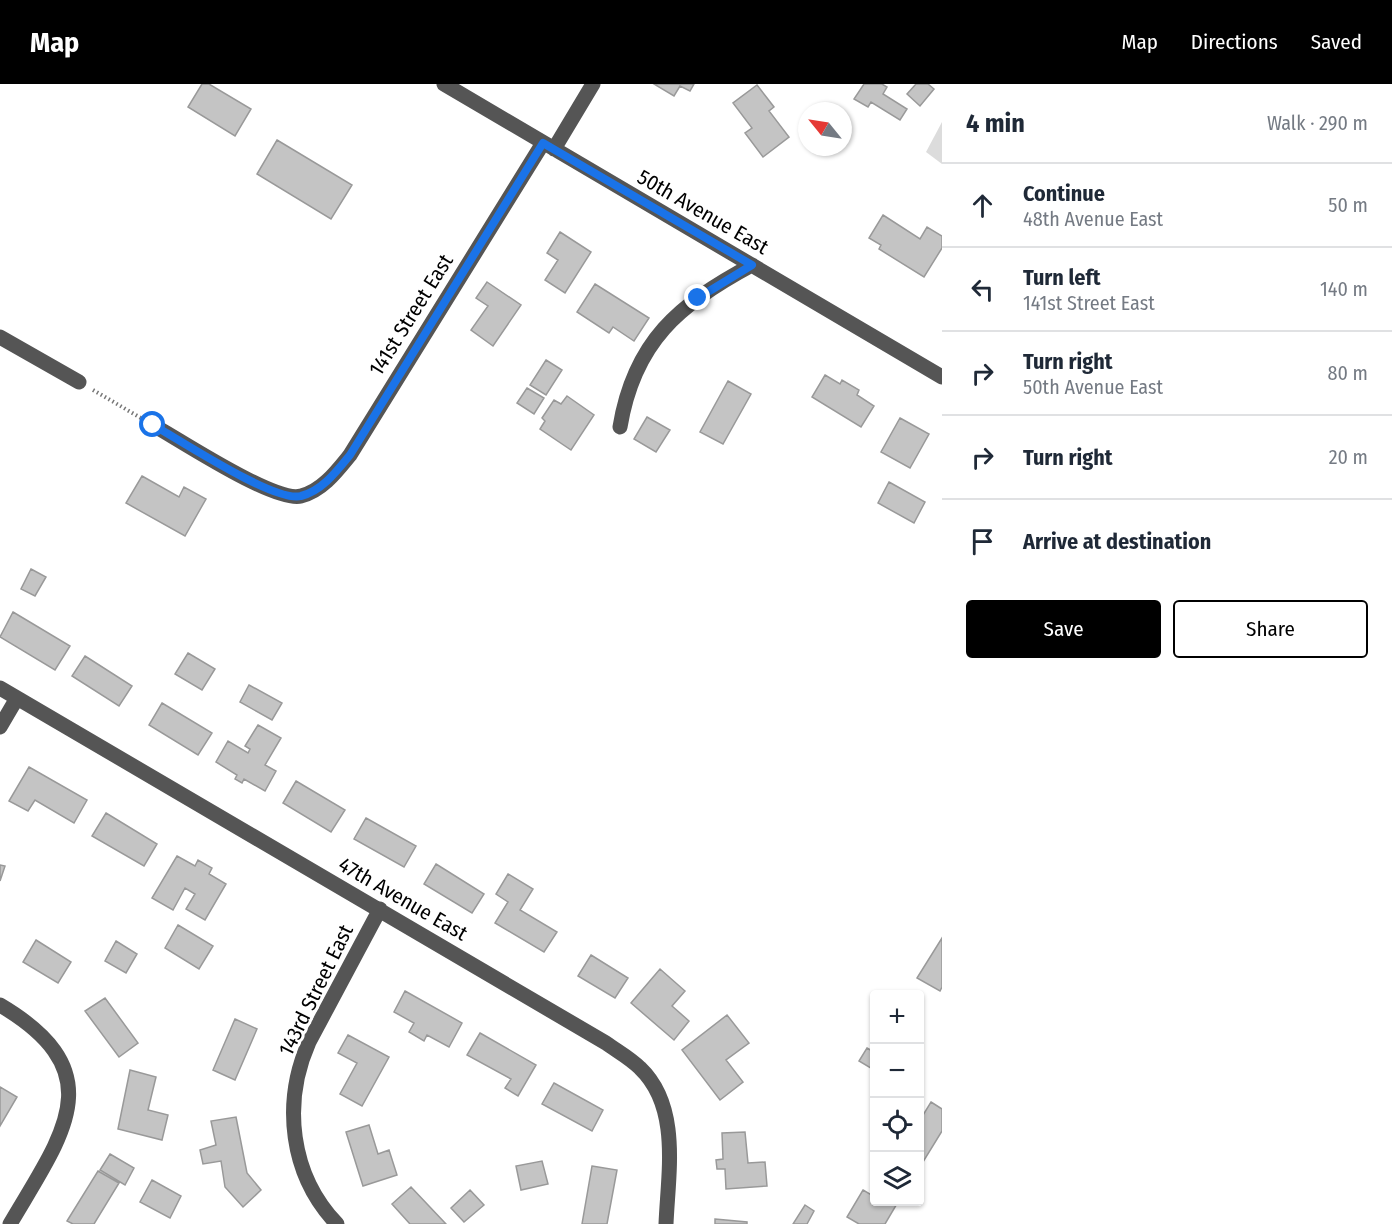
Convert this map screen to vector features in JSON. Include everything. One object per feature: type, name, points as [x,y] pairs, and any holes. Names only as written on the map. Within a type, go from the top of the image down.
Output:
[{"type":"street","name":"50th Avenue East","points":[[444,84],[942,377]]},
{"type":"street","name":"141st Street East","points":[[153,425],[254,483],[283,495],[300,496],[323,484],[350,455],[548,146],[593,84]]},
{"type":"street","points":[[620,427],[631,381],[641,359],[662,328],[698,298],[752,265]]},
{"type":"street","points":[[0,337],[79,382]]},
{"type":"street","name":"47th Avenue East","points":[[0,688],[606,1043],[641,1069],[657,1091],[666,1113],[669,1135],[666,1224]]},
{"type":"street","points":[[0,727],[16,698]]},
{"type":"street","name":"143rd Street East","points":[[337,1224],[320,1205],[301,1170],[293,1116],[294,1098],[300,1061],[380,909]]},
{"type":"street","points":[[0,1005],[30,1023],[46,1040],[65,1070],[70,1093],[70,1102],[55,1148],[10,1224]]},
{"type":"path","points":[[79,382],[153,425]]},
{"type":"shaded area","points":[[942,122],[942,164],[926,152]]},
{"type":"building","points":[[202,84],[209,84],[251,109],[235,136],[188,107]]},
{"type":"building","points":[[654,84],[694,84],[690,91],[680,86],[674,96]]},
{"type":"building","points":[[864,84],[882,84],[887,87],[883,94],[907,109],[900,120],[871,102],[868,107],[854,99]]},
{"type":"building","points":[[916,84],[928,84],[934,89],[920,106],[907,94]]},
{"type":"building","points":[[757,85],[774,107],[769,111],[789,137],[763,157],[745,133],[752,128],[733,103]]},
{"type":"building","points":[[277,140],[352,185],[331,219],[257,174]]},
{"type":"building","points":[[883,215],[920,239],[927,227],[942,236],[942,248],[924,277],[879,249],[881,245],[869,238]]},
{"type":"building","points":[[560,232],[591,252],[565,293],[545,280],[558,260],[547,253]]},
{"type":"building","points":[[487,282],[521,305],[493,346],[471,330],[488,306],[476,298]]},
{"type":"building","points":[[595,284],[649,318],[634,341],[613,327],[609,333],[577,312]]},
{"type":"building","points":[[546,360],[562,370],[546,395],[530,385]]},
{"type":"building","points":[[825,375],[840,384],[842,380],[859,390],[857,395],[874,406],[861,427],[812,397]]},
{"type":"building","points":[[728,381],[751,394],[723,444],[700,432]]},
{"type":"building","points":[[527,388],[544,398],[534,414],[517,403]]},
{"type":"building","points":[[567,396],[594,415],[571,450],[540,429],[545,421],[542,418],[554,400],[561,404]]},
{"type":"building","points":[[647,417],[670,430],[656,452],[634,439]]},
{"type":"building","points":[[900,418],[929,434],[910,468],[881,452]]},
{"type":"building","points":[[142,476],[179,497],[184,487],[206,499],[185,536],[126,503]]},
{"type":"building","points":[[889,482],[925,502],[914,523],[878,503]]},
{"type":"building","points":[[31,569],[46,577],[35,596],[21,589]]},
{"type":"building","points":[[13,612],[70,646],[55,670],[0,637]]},
{"type":"building","points":[[188,653],[215,669],[202,690],[175,674]]},
{"type":"building","points":[[85,656],[132,686],[119,706],[72,676]]},
{"type":"building","points":[[249,685],[282,703],[272,720],[240,702]]},
{"type":"building","points":[[162,703],[212,733],[198,755],[149,725]]},
{"type":"building","points":[[258,725],[281,738],[265,765],[276,771],[265,791],[244,779],[242,783],[235,779],[237,775],[216,762],[228,741],[248,753],[250,749],[245,746]]},
{"type":"building","points":[[29,767],[87,800],[74,823],[35,800],[28,811],[9,801]]},
{"type":"building","points":[[296,781],[345,810],[331,832],[283,803]]},
{"type":"building","points":[[106,813],[157,844],[144,866],[92,836]]},
{"type":"building","points":[[366,818],[416,846],[404,867],[354,839]]},
{"type":"building","points":[[177,856],[195,866],[198,860],[212,868],[209,874],[226,884],[205,920],[186,909],[195,894],[185,888],[173,910],[152,898]]},
{"type":"building","points":[[436,864],[484,894],[472,913],[424,884]]},
{"type":"building","points":[[0,865],[5,866],[0,881]]},
{"type":"building","points":[[508,874],[533,889],[520,910],[557,932],[544,952],[495,923],[508,902],[496,894]]},
{"type":"building","points":[[178,925],[213,946],[199,969],[165,948]]},
{"type":"building","points":[[942,938],[942,987],[940,991],[917,978]]},
{"type":"building","points":[[36,940],[71,962],[58,983],[23,962]]},
{"type":"building","points":[[116,941],[137,954],[126,973],[105,961]]},
{"type":"building","points":[[591,955],[628,978],[615,998],[578,976]]},
{"type":"building","points":[[660,969],[685,991],[672,1006],[689,1021],[674,1040],[631,1003]]},
{"type":"building","points":[[405,991],[462,1023],[449,1047],[427,1035],[424,1041],[409,1032],[414,1023],[394,1012]]},
{"type":"building","points":[[105,998],[138,1043],[119,1057],[85,1011]]},
{"type":"building","points":[[727,1015],[749,1043],[726,1060],[743,1082],[720,1100],[682,1050]]},
{"type":"building","points":[[235,1019],[257,1029],[235,1080],[213,1070]]},
{"type":"building","points":[[480,1033],[536,1065],[518,1096],[505,1088],[511,1079],[467,1055]]},
{"type":"building","points":[[348,1035],[389,1057],[362,1106],[340,1094],[357,1063],[338,1053]]},
{"type":"building","points":[[867,1048],[870,1050],[870,1068],[859,1061]]},
{"type":"building","points":[[130,1070],[156,1077],[148,1110],[168,1115],[162,1140],[118,1129]]},
{"type":"building","points":[[554,1083],[603,1110],[592,1131],[542,1104]]},
{"type":"building","points":[[0,1087],[17,1097],[0,1126]]},
{"type":"building","points":[[931,1102],[942,1109],[942,1131],[924,1160],[924,1152],[924,1113]]},
{"type":"building","points":[[236,1117],[247,1173],[261,1190],[243,1207],[225,1187],[221,1161],[203,1164],[200,1150],[216,1145],[211,1121]]},
{"type":"building","points":[[369,1125],[378,1154],[389,1150],[397,1175],[363,1186],[346,1132]]},
{"type":"building","points":[[745,1132],[748,1163],[765,1162],[767,1186],[726,1189],[725,1169],[717,1169],[716,1160],[723,1159],[722,1133]]},
{"type":"building","points":[[110,1154],[134,1168],[125,1185],[100,1170]]},
{"type":"building","points":[[542,1161],[548,1184],[521,1190],[516,1166]]},
{"type":"building","points":[[592,1166],[617,1170],[607,1224],[582,1224]]},
{"type":"building","points":[[98,1171],[119,1183],[94,1224],[73,1224],[67,1221]]},
{"type":"building","points":[[152,1180],[181,1196],[170,1218],[140,1202]]},
{"type":"building","points":[[411,1187],[446,1224],[410,1224],[392,1204]]},
{"type":"building","points":[[470,1190],[484,1205],[464,1222],[451,1208]]},
{"type":"building","points":[[863,1190],[870,1194],[870,1206],[896,1206],[885,1224],[859,1224],[847,1217]]},
{"type":"building","points":[[805,1205],[814,1211],[807,1224],[793,1224]]},
{"type":"building","points":[[715,1219],[747,1222],[747,1224],[715,1224]]},
{"type":"route","points":[[153,425],[254,483],[283,495],[295,497],[312,492],[323,484],[350,455],[543,143],[752,265],[698,298]]}]
